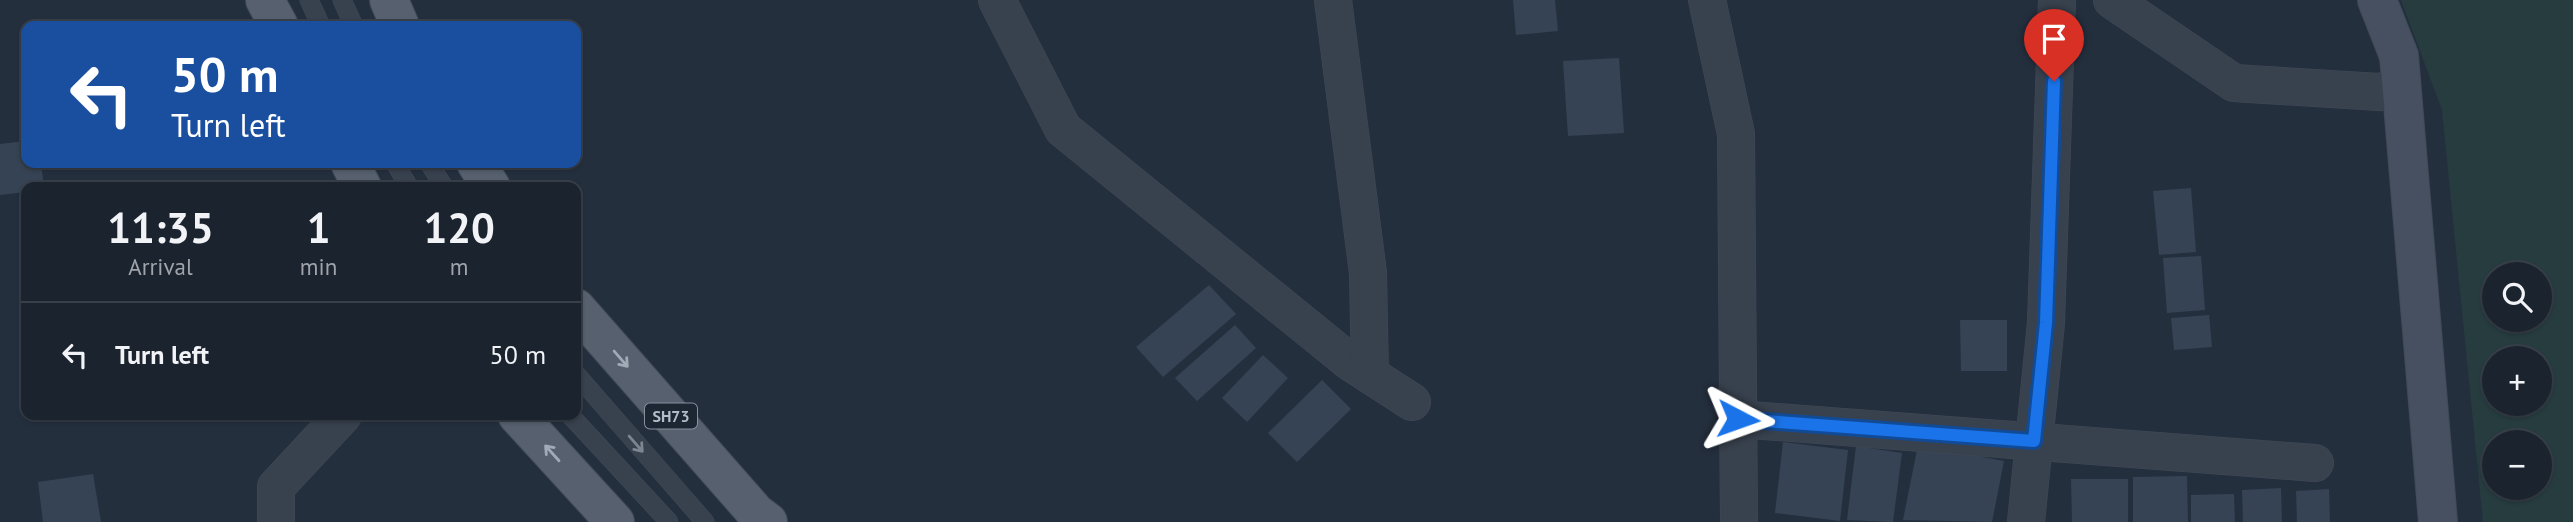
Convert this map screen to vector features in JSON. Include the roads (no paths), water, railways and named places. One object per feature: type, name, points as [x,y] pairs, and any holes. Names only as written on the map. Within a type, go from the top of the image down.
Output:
[{"type":"main road","points":[[265,0],[276,21]]},
{"type":"main road","points":[[388,0],[398,21]]},
{"type":"main road","name":"SH73","points":[[581,314],[756,513],[768,522]]},
{"type":"main road","points":[[522,420],[615,522]]},
{"type":"street","points":[[997,0],[1063,130],[1350,362],[1412,402]]},
{"type":"street","points":[[1333,0],[1368,273],[1370,375]]},
{"type":"street","points":[[1707,0],[1736,134],[1739,522]]},
{"type":"street","points":[[2026,522],[2046,323],[2057,0]]},
{"type":"street","points":[[2112,0],[2234,83],[2379,92],[2402,88]]},
{"type":"street","points":[[2378,0],[2399,56],[2438,522]]},
{"type":"street","points":[[1738,419],[2315,463]]},
{"type":"street","points":[[276,522],[276,487],[339,420]]},
{"type":"lane","points":[[309,0],[319,21]]},
{"type":"lane","points":[[342,0],[352,21]]},
{"type":"lane","points":[[581,380],[705,522]]},
{"type":"lane","points":[[575,420],[668,522]]}]
